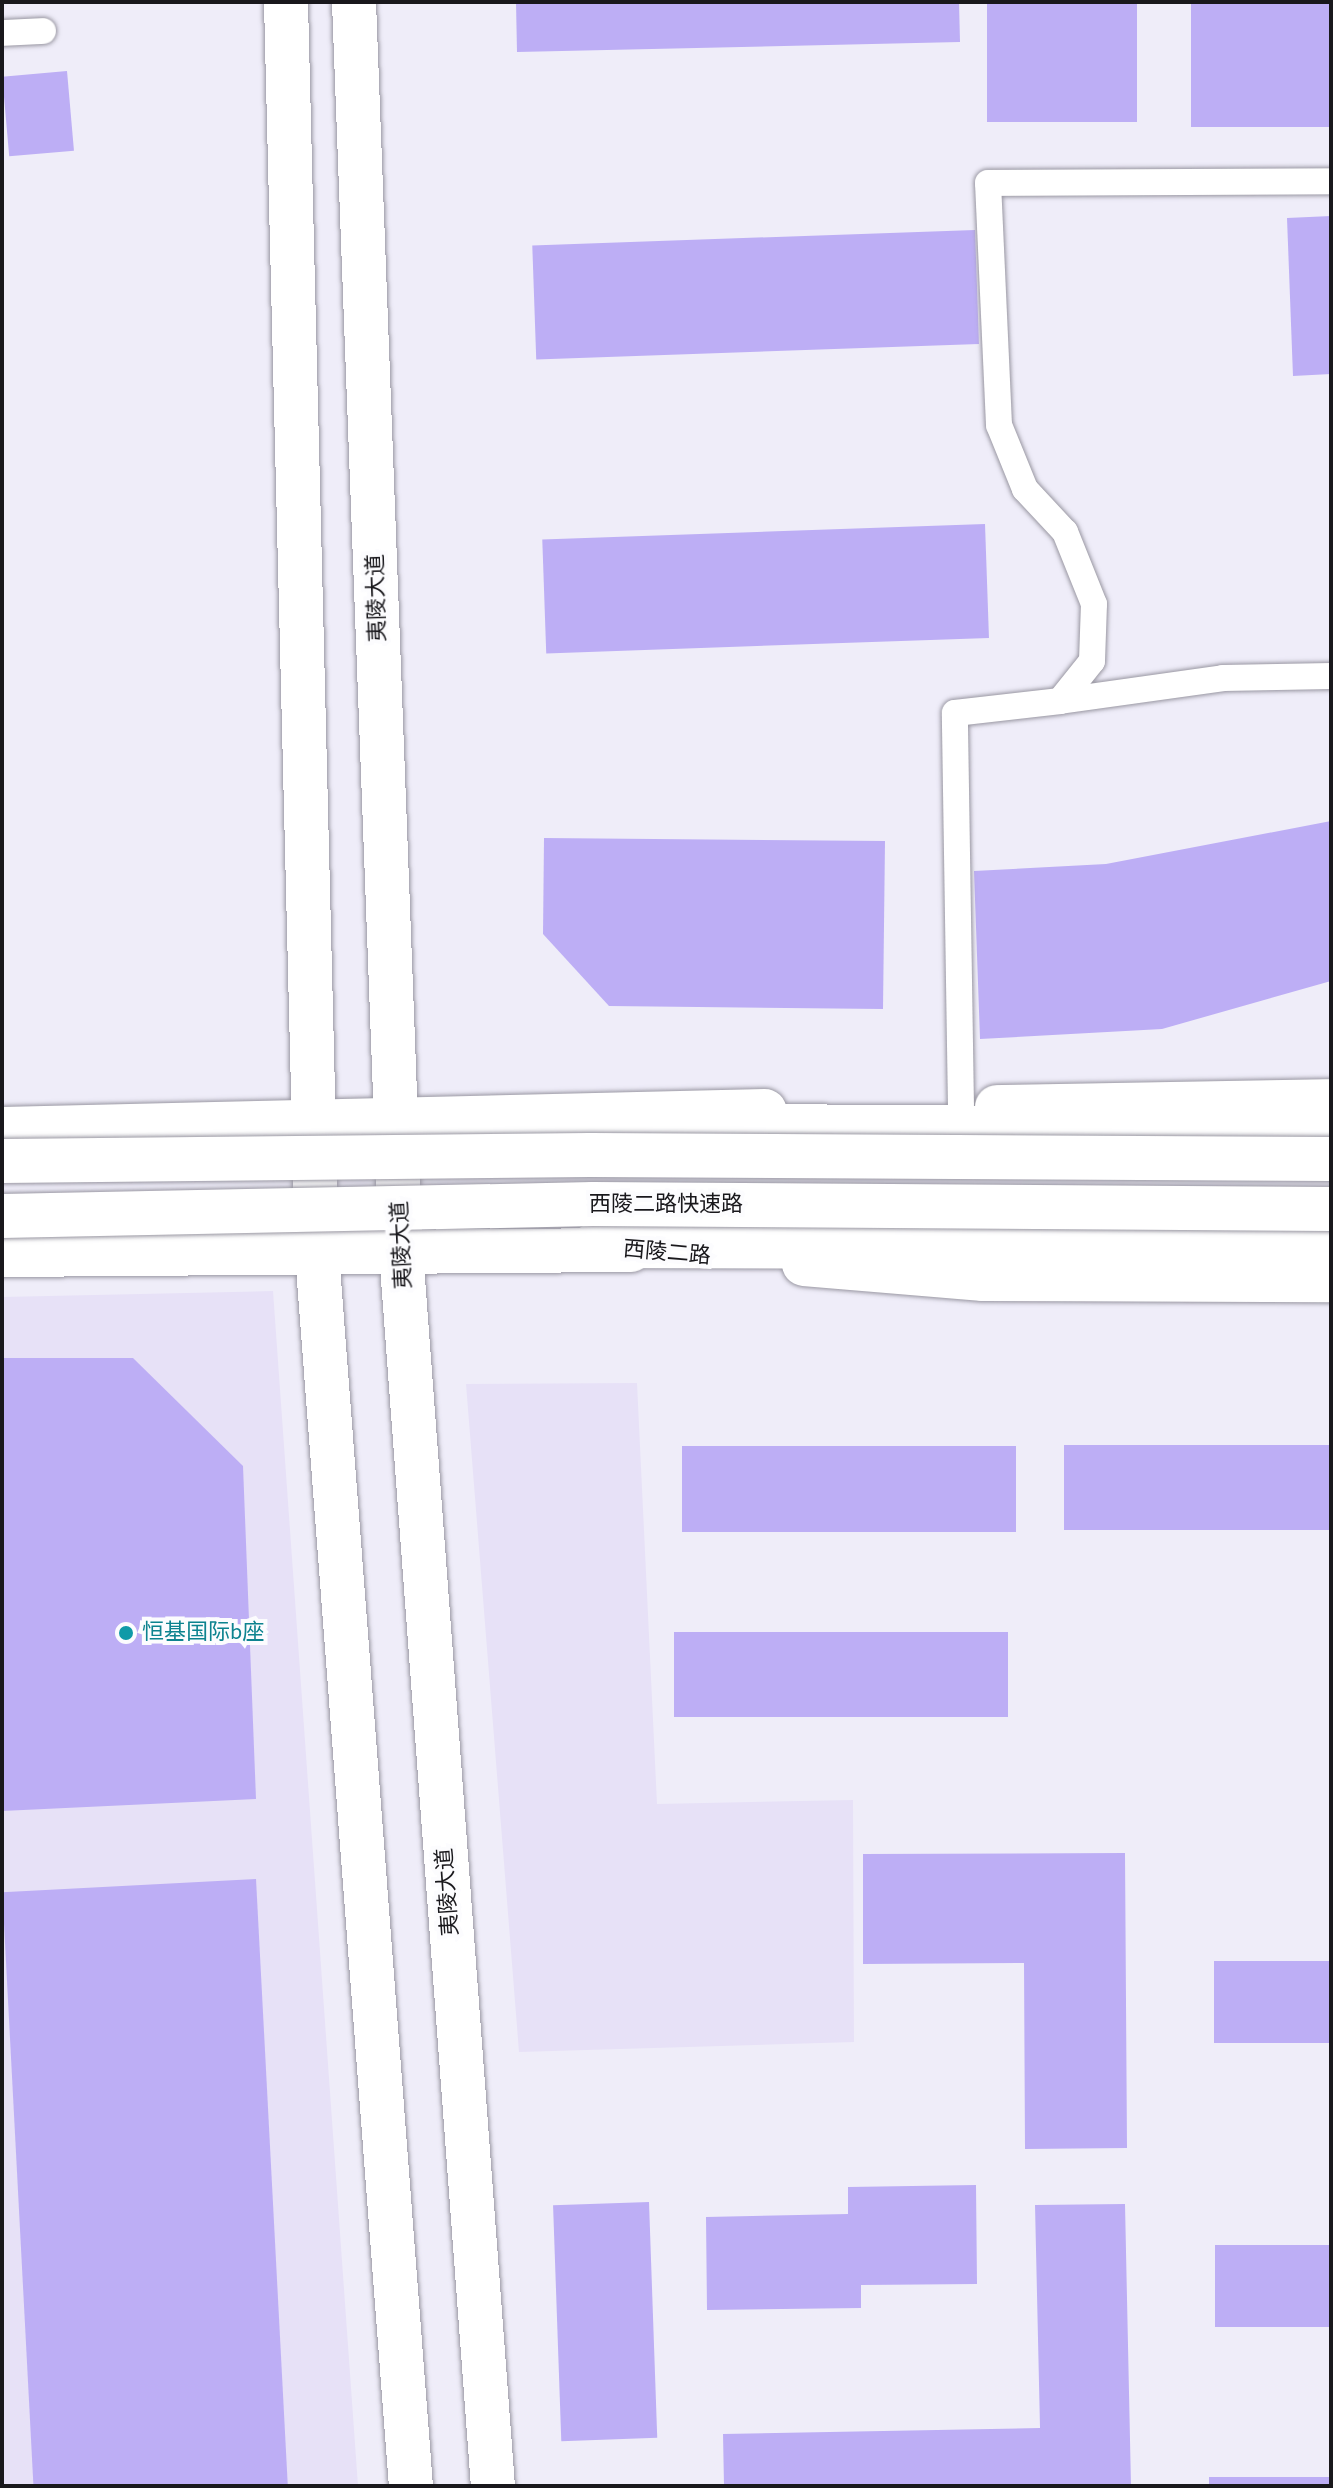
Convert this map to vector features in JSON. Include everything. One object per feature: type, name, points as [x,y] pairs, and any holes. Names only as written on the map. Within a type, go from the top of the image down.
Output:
[{"type":"main road","points":[[286,2],[311,1121],[317,1254],[411,2486]]},
{"type":"main road","name":"夷陵大道","points":[[354,2],[401,1252],[493,2486]]},
{"type":"main road","points":[[2,1129],[397,1118],[1331,1101]]},
{"type":"main road","points":[[590,1155],[755,1126],[1331,1130]]},
{"type":"main road","points":[[2,1161],[590,1155],[1331,1159]]},
{"type":"main road","name":"西陵二路快速路","points":[[2,1216],[593,1204],[1331,1209]]},
{"type":"main road","points":[[592,1246],[1331,1248]]},
{"type":"main road","name":"西陵二路","points":[[2,1255],[317,1254],[592,1246],[983,1279],[1331,1280]]},
{"type":"lane","points":[[2,33],[43,31]]},
{"type":"lane","points":[[1060,701],[1092,661],[1094,604],[1065,532],[1025,489],[999,425],[988,183],[1331,181]]},
{"type":"lane","points":[[961,1108],[955,713],[1223,678],[1331,676]]},
{"type":"shaded area","points":[[273,1291],[358,2486],[2,2486],[2,1297]]},
{"type":"shaded area","points":[[637,1383],[657,1804],[853,1800],[854,2042],[519,2052],[466,1384]]},
{"type":"building","points":[[516,2],[959,2],[960,42],[517,52]]},
{"type":"building","points":[[987,2],[1137,2],[1137,122],[987,122]]},
{"type":"building","points":[[1191,2],[1331,2],[1331,127],[1191,127]]},
{"type":"building","points":[[67,71],[74,151],[9,156],[2,77]]},
{"type":"building","points":[[1331,216],[1331,374],[1293,376],[1287,218]]},
{"type":"building","points":[[975,230],[979,344],[536,359],[532,245]]},
{"type":"building","points":[[985,524],[989,638],[546,653],[542,539]]},
{"type":"building","points":[[1331,821],[1331,981],[1162,1029],[980,1039],[974,871],[1106,864]]},
{"type":"building","points":[[544,838],[885,841],[883,1009],[609,1006],[543,934]]},
{"type":"building","name":"恒基国际b座","points":[[2,1358],[133,1358],[243,1466],[256,1799],[2,1811]]},
{"type":"building","points":[[1064,1445],[1331,1445],[1331,1530],[1064,1530]]},
{"type":"building","points":[[682,1446],[1016,1446],[1016,1532],[682,1532]]},
{"type":"building","points":[[674,1632],[1008,1632],[1008,1717],[674,1717]]},
{"type":"building","points":[[1125,1853],[1127,2148],[1025,2149],[1024,1963],[863,1964],[863,1854]]},
{"type":"building","points":[[256,1879],[288,2486],[33,2486],[2,1892]]},
{"type":"building","points":[[1214,1961],[1331,1961],[1331,2043],[1214,2043]]},
{"type":"building","points":[[976,2185],[977,2284],[861,2285],[861,2308],[707,2310],[706,2217],[848,2214],[848,2187]]},
{"type":"building","points":[[649,2202],[657,2438],[561,2441],[553,2205]]},
{"type":"building","points":[[1125,2204],[1131,2486],[724,2486],[723,2434],[1040,2428],[1035,2205]]},
{"type":"building","points":[[1215,2245],[1331,2245],[1331,2327],[1215,2327]]},
{"type":"building","points":[[1209,2477],[1331,2477],[1331,2486],[1209,2486]]},
{"type":"place","name":"恒基国际b座","points":[[126,1633]]}]
